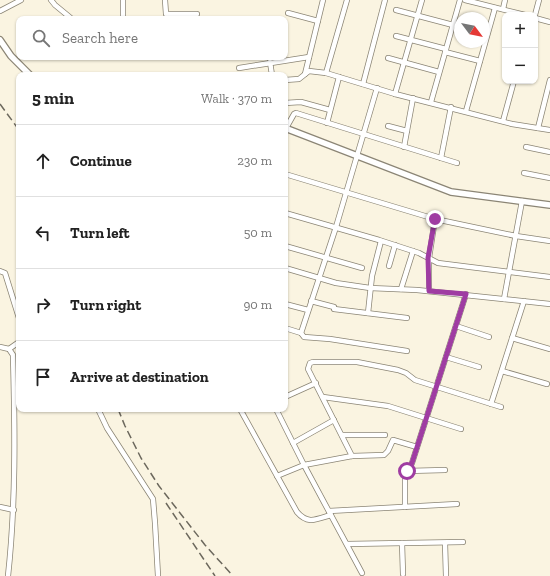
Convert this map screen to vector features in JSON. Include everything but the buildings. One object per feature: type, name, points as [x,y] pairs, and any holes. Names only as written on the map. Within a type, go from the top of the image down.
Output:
[{"type":"street","points":[[0,11],[21,0]]},
{"type":"street","points":[[51,0],[68,16]]},
{"type":"street","points":[[123,0],[123,16]]},
{"type":"street","points":[[165,0],[166,14],[197,14]]},
{"type":"street","points":[[305,74],[323,0]]},
{"type":"street","points":[[326,73],[347,0]]},
{"type":"street","points":[[363,84],[385,0]]},
{"type":"street","points":[[395,94],[422,0]]},
{"type":"street","points":[[431,102],[460,0]]},
{"type":"street","points":[[465,0],[485,2],[495,8],[514,12]]},
{"type":"street","points":[[503,9],[505,0]]},
{"type":"street","points":[[536,12],[539,0]]},
{"type":"street","points":[[466,111],[495,8]]},
{"type":"street","points":[[396,10],[453,25]]},
{"type":"street","points":[[288,13],[318,21]]},
{"type":"street","points":[[538,17],[550,22]]},
{"type":"street","points":[[396,36],[480,60]]},
{"type":"street","points":[[0,40],[11,56],[27,72]]},
{"type":"street","points":[[288,60],[309,57]]},
{"type":"street","points":[[388,58],[439,72]]},
{"type":"street","points":[[239,68],[286,60]]},
{"type":"street","points":[[270,62],[272,72]]},
{"type":"street","points":[[288,80],[299,79],[312,71],[326,73],[395,94],[503,121],[550,130]]},
{"type":"street","points":[[327,123],[339,77]]},
{"type":"street","points":[[538,128],[550,80]]},
{"type":"street","points":[[503,121],[513,84]]},
{"type":"street","points":[[301,333],[336,227],[377,88]]},
{"type":"street","points":[[404,147],[413,98]]},
{"type":"street","points":[[288,103],[300,102],[330,110]]},
{"type":"street","points":[[440,158],[451,107]]},
{"type":"street","points":[[288,124],[295,113],[457,163]]},
{"type":"street","points":[[388,126],[407,131]]},
{"type":"street","points":[[288,130],[452,192],[550,205]]},
{"type":"street","points":[[526,147],[550,152]]},
{"type":"street","points":[[524,173],[550,178]]},
{"type":"street","points":[[288,175],[346,194],[435,219],[516,236],[550,241]]},
{"type":"street","points":[[504,299],[522,201]]},
{"type":"street","points":[[288,214],[395,245],[413,251],[438,263],[550,277]]},
{"type":"street","points":[[429,291],[428,258],[435,219]]},
{"type":"street","points":[[368,313],[370,288],[381,241]]},
{"type":"street","points":[[389,266],[395,245]]},
{"type":"street","points":[[288,247],[362,268]]},
{"type":"street","points":[[401,289],[413,251]]},
{"type":"street","points":[[288,269],[336,283],[370,288],[466,294],[550,304]]},
{"type":"street","points":[[0,271],[4,271],[5,273],[16,308]]},
{"type":"street","points":[[405,507],[405,476],[412,463],[466,294]]},
{"type":"street","points":[[311,301],[334,308],[407,318]]},
{"type":"street","points":[[491,404],[524,301]]},
{"type":"street","points":[[288,305],[308,310]]},
{"type":"street","points":[[456,326],[489,338]]},
{"type":"street","points":[[288,329],[301,333],[304,337],[330,339],[407,351]]},
{"type":"street","points":[[512,338],[550,349]]},
{"type":"street","points":[[9,349],[16,344]]},
{"type":"street","points":[[0,347],[9,349],[14,355],[16,377],[14,510],[8,576]]},
{"type":"street","points":[[446,357],[479,367]]},
{"type":"street","points":[[352,456],[308,369],[310,363],[339,361],[357,362],[398,370],[406,373],[415,380],[436,388],[501,407]]},
{"type":"street","points":[[502,371],[547,384]]},
{"type":"street","points":[[288,396],[316,383]]},
{"type":"street","points":[[323,397],[388,406],[427,417],[461,429]]},
{"type":"street","points":[[99,412],[107,428],[152,500],[158,576]]},
{"type":"street","points":[[242,412],[297,512],[306,520],[312,521],[330,513],[457,504]]},
{"type":"street","points":[[278,412],[362,573]]},
{"type":"street","points":[[293,443],[334,420]]},
{"type":"street","points":[[342,435],[385,435]]},
{"type":"street","points":[[277,476],[304,465],[352,456],[384,455],[388,451],[391,441],[394,440],[417,447]]},
{"type":"street","points":[[407,471],[445,470]]},
{"type":"street","points":[[0,507],[14,510]]},
{"type":"street","points":[[445,542],[446,576]]},
{"type":"street","points":[[347,544],[463,542]]},
{"type":"street","points":[[402,543],[403,574]]},
{"type":"railway","points":[[0,104],[16,126]]},
{"type":"railway","points":[[119,412],[141,458],[159,486],[205,545],[233,576]]},
{"type":"railway","points":[[166,503],[215,576]]},
{"type":"route","points":[[407,471],[411,466],[466,294],[429,291],[428,258],[435,219]]}]
